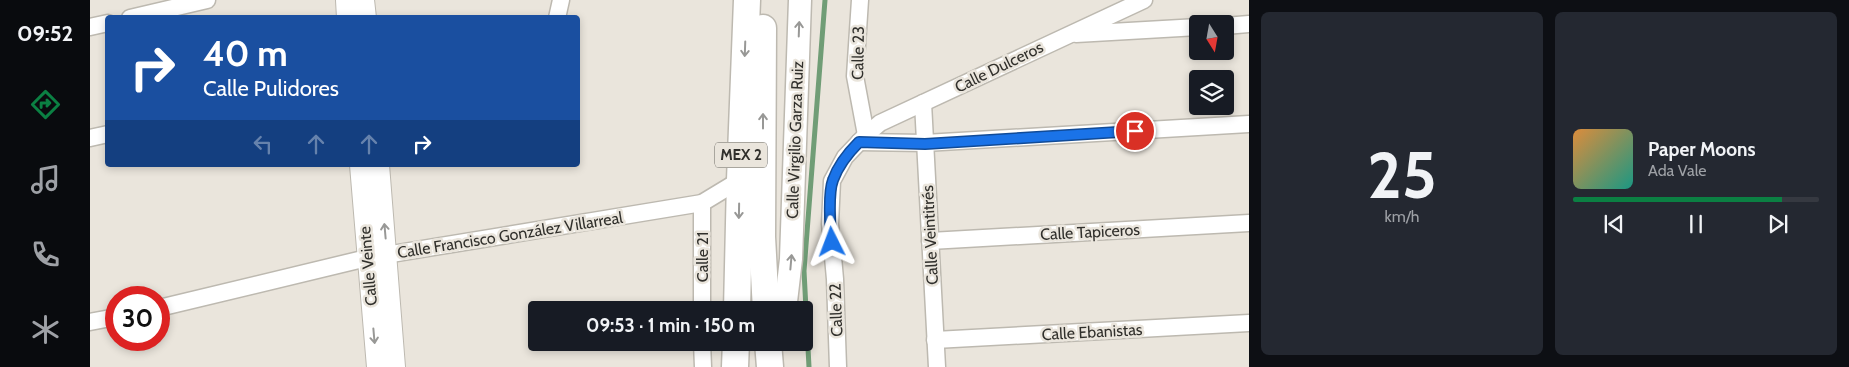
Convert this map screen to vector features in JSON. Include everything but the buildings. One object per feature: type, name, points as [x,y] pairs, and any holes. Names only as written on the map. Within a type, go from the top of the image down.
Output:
[{"type":"highway","name":"MEX 2","points":[[737,301],[740,180],[758,4]]},
{"type":"highway","name":"MEX 2","points":[[758,4],[762,237],[766,301]]},
{"type":"highway","points":[[735,367],[736,351]]},
{"type":"highway","points":[[769,351],[770,367]]},
{"type":"main road","name":"Calle Virgilio Garza Ruiz","points":[[786,301],[791,259],[800,0]]},
{"type":"main road","points":[[778,367],[781,351]]},
{"type":"street","points":[[143,15],[207,0]]},
{"type":"street","points":[[346,0],[347,15]]},
{"type":"street","points":[[364,0],[366,15]]},
{"type":"street","points":[[558,15],[561,0]]},
{"type":"street","name":"Calle 23","points":[[860,0],[855,76],[862,138]]},
{"type":"street","name":"Calle Dulceros","points":[[862,138],[880,122],[923,104],[1066,35],[1144,0]]},
{"type":"street","points":[[90,26],[105,23]]},
{"type":"street","points":[[1234,25],[1249,24]]},
{"type":"street","points":[[1066,35],[1189,28]]},
{"type":"street","name":"Calle Veintitrés","points":[[923,104],[937,367]]},
{"type":"street","points":[[862,138],[925,144],[1249,124]]},
{"type":"street","points":[[90,138],[105,135]]},
{"type":"street","name":"Calle 22","points":[[838,367],[835,279],[830,224],[832,181],[845,157],[862,138]]},
{"type":"street","name":"Calle Veinte","points":[[360,167],[377,367]]},
{"type":"street","name":"Calle Veinte","points":[[379,167],[395,367]]},
{"type":"street","name":"Calle Francisco González Villarreal","points":[[170,305],[367,258],[702,203],[740,180]]},
{"type":"street","name":"Calle 21","points":[[702,203],[702,301]]},
{"type":"street","name":"Calle Tapiceros","points":[[930,240],[1249,223]]},
{"type":"street","points":[[90,322],[105,319]]},
{"type":"street","name":"Calle Ebanistas","points":[[936,340],[1249,323]]},
{"type":"street","points":[[702,351],[702,367]]},
{"type":"waterway","points":[[809,367],[804,271],[825,0]]},
{"type":"route","points":[[832,242],[830,224],[832,181],[845,157],[859,142],[925,144],[1135,131]]}]
